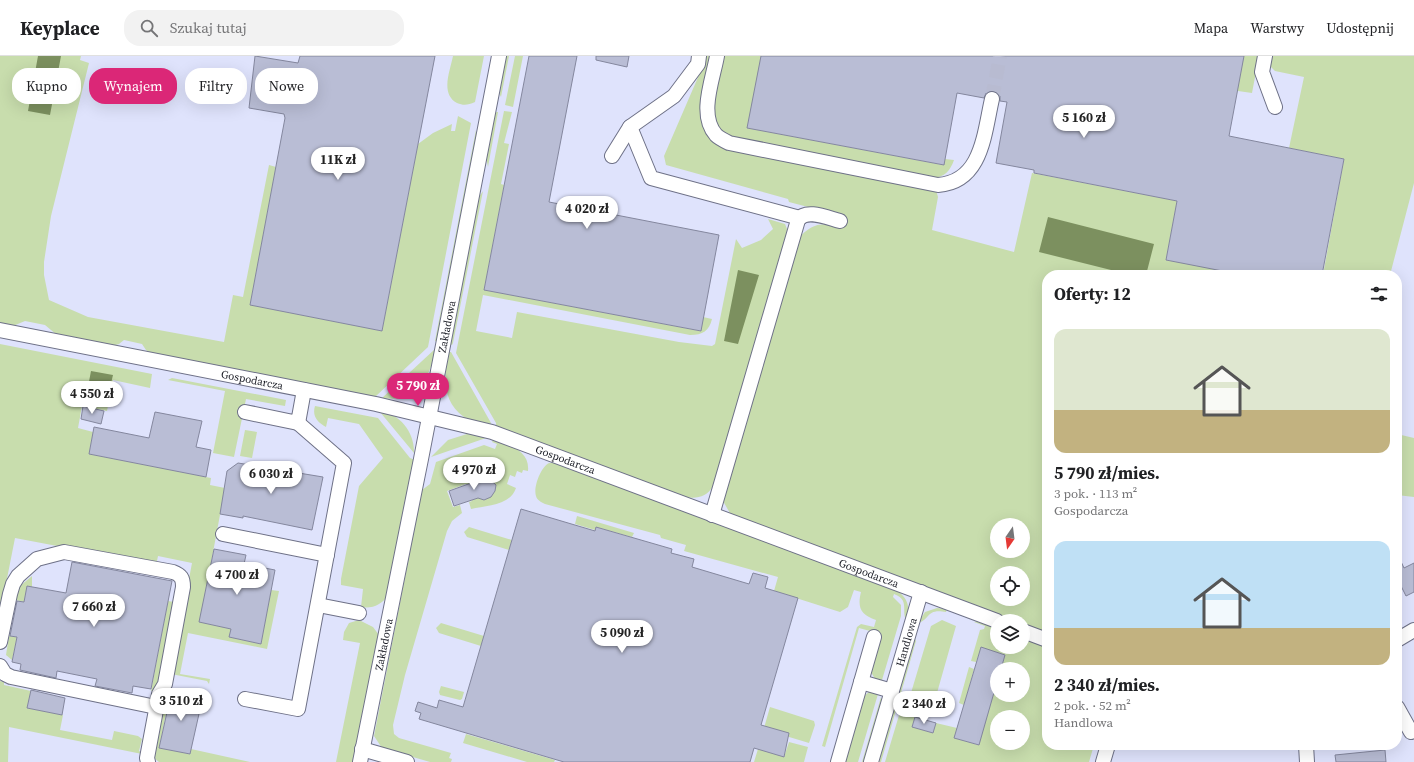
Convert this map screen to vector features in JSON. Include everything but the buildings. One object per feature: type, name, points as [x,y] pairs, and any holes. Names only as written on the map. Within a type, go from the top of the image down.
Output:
[{"type":"street","name":"Zakładowa","points":[[361,756],[499,56]]},
{"type":"street","points":[[612,156],[630,127],[674,96],[698,64],[699,56]]},
{"type":"street","points":[[717,56],[707,110],[710,124],[716,135],[729,143],[938,185],[951,184],[963,178],[975,163],[982,147],[992,99]]},
{"type":"street","points":[[1265,56],[1262,72],[1275,107]]},
{"type":"street","points":[[630,127],[651,178],[800,218],[808,214],[840,221]]},
{"type":"street","points":[[712,515],[800,218]]},
{"type":"street","name":"Gospodarcza","points":[[0,330],[304,390],[429,416],[492,432],[990,618]]},
{"type":"street","points":[[298,422],[304,390]]},
{"type":"street","points":[[245,412],[298,422],[344,463],[298,709],[245,699]]},
{"type":"street","points":[[223,534],[327,555]]},
{"type":"street","points":[[0,642],[13,584],[18,576],[37,559],[47,562],[64,552],[173,572],[180,575],[183,580],[183,587],[165,684],[159,694],[156,707],[148,756]]},
{"type":"street","name":"Handlowa","points":[[871,762],[921,592]]},
{"type":"street","points":[[318,605],[359,613]]},
{"type":"street","points":[[1402,637],[1414,630]]},
{"type":"street","points":[[1030,634],[1042,638]]},
{"type":"street","points":[[838,762],[874,637]]},
{"type":"street","points":[[0,666],[11,677],[156,707]]},
{"type":"street","points":[[861,682],[892,691]]},
{"type":"street","points":[[1402,720],[1407,732]]},
{"type":"street","points":[[1103,762],[1107,750]]},
{"type":"street","points":[[1307,750],[1308,762]]},
{"type":"street","points":[[361,756],[407,762]]},
{"type":"shaded area","points":[[0,56],[81,56],[80,60],[89,63],[81,95],[81,68],[12,68],[12,104],[79,104],[51,216],[44,262],[44,275],[49,300],[88,317],[224,342],[233,295],[243,297],[269,165],[276,167],[250,305],[382,331],[418,144],[433,133],[452,124],[451,131],[455,131],[458,116],[471,123],[428,347],[375,397],[152,354],[146,350],[142,344],[124,340],[119,344],[112,346],[57,335],[45,325],[25,321],[13,326],[0,324]]},
{"type":"shaded area","points":[[38,56],[61,56],[59,68],[36,68]]},
{"type":"shaded area","points":[[453,56],[484,56],[475,102],[462,105],[452,99],[449,94],[447,88],[448,75]]},
{"type":"shaded area","points":[[506,56],[509,56],[501,97],[499,93]]},
{"type":"shaded area","points":[[515,56],[523,56],[513,107],[505,105]]},
{"type":"shaded area","points":[[704,56],[711,56],[701,105],[701,115],[707,133],[936,190],[938,197],[932,230],[1014,252],[1032,173],[1177,201],[1166,260],[1221,270],[1042,270],[1042,631],[1030,627],[1030,614],[995,614],[731,515],[723,501],[797,240],[807,230],[817,225],[823,224],[843,227],[846,217],[789,202],[788,199],[666,165],[664,156],[702,68]]},
{"type":"shaded area","points":[[722,56],[762,56],[748,128],[943,165],[945,159],[954,160],[949,170],[944,175],[933,178],[733,139],[720,131],[713,116]]},
{"type":"shaded area","points":[[1238,56],[1259,56],[1252,93],[1231,90]]},
{"type":"shaded area","points":[[1271,56],[1414,56],[1414,183],[1391,270],[1324,270],[1344,159],[1289,148],[1304,77],[1275,71],[1270,66]]},
{"type":"shaded area","points":[[29,104],[52,104],[50,115],[28,111]]},
{"type":"shaded area","points":[[504,111],[512,112],[504,143],[509,144],[501,184],[504,185],[484,290],[700,331],[703,317],[712,319],[705,332],[690,335],[483,295],[476,331],[512,338],[517,312],[679,342],[712,346],[715,344],[736,239],[742,248],[761,240],[773,229],[768,219],[785,224],[787,229],[786,238],[713,486],[705,495],[694,498],[685,497],[496,427],[496,423],[456,353]]},
{"type":"shaded area","points":[[497,112],[488,167],[486,157],[495,113]]},
{"type":"shaded area","points":[[476,130],[477,138],[438,342],[435,341]]},
{"type":"shaded area","points":[[483,191],[452,345],[450,344],[479,197]]},
{"type":"shaded area","points":[[1048,217],[1154,244],[1147,270],[1111,270],[1039,252]]},
{"type":"shaded area","points":[[738,270],[759,275],[738,344],[724,341]]},
{"type":"shaded area","points":[[0,344],[152,374],[150,388],[113,380],[107,411],[82,406],[78,428],[93,432],[89,454],[211,478],[210,485],[225,488],[200,622],[231,629],[229,637],[261,644],[271,590],[279,591],[267,649],[188,633],[180,674],[210,679],[209,684],[207,681],[171,674],[192,563],[158,556],[157,561],[152,564],[15,538],[0,614]]},
{"type":"shaded area","points":[[435,349],[430,370],[420,387],[405,397],[394,399],[382,398]]},
{"type":"shaded area","points":[[449,352],[451,352],[491,423],[490,425],[467,419],[457,411],[451,403],[445,378]]},
{"type":"shaded area","points":[[91,371],[113,375],[108,396],[87,392]]},
{"type":"shaded area","points":[[172,378],[286,400],[285,406],[246,399],[234,457],[213,453],[225,391],[168,380]]},
{"type":"shaded area","points":[[315,406],[378,418],[410,458],[415,460],[388,595],[380,604],[373,607],[361,607],[363,589],[341,585],[341,579],[359,486],[383,458],[359,424],[328,418],[326,427],[316,418],[314,413]]},
{"type":"shaded area","points":[[380,412],[394,416],[405,425],[412,438],[414,453]]},
{"type":"shaded area","points":[[245,430],[257,432],[252,458],[240,456]]},
{"type":"shaded area","points":[[467,434],[486,438],[431,457],[448,440]]},
{"type":"shaded area","points":[[1402,435],[1414,438],[1414,497],[1402,496]]},
{"type":"shaded area","points":[[493,440],[512,446],[522,453],[528,464],[528,471],[523,470],[522,473],[517,471],[515,477],[510,475],[507,484],[516,488],[509,498],[497,504],[471,509],[469,502],[472,501],[466,484],[447,491],[453,507],[460,505],[462,513],[452,521],[447,531],[405,675],[393,725],[394,734],[399,738],[451,753],[449,758],[452,759],[451,762],[430,762],[382,748],[374,736],[422,490],[430,484],[436,462],[484,445],[495,449],[497,444],[492,442]]},
{"type":"shaded area","points":[[549,463],[554,463],[898,591],[902,594],[908,604],[908,612],[906,620],[904,602],[899,596],[894,594],[893,597],[901,605],[901,616],[882,680],[875,679],[871,672],[881,634],[859,628],[825,747],[822,746],[857,627],[861,624],[874,627],[876,620],[867,616],[861,610],[861,592],[854,590],[848,607],[840,612],[774,591],[778,577],[684,551],[686,545],[661,538],[660,535],[545,504],[539,501],[535,492],[541,473]]},
{"type":"shaded area","points":[[577,516],[634,533],[632,537],[596,527],[595,530],[575,524]]},
{"type":"shaded area","points":[[469,527],[512,540],[509,550],[467,537],[464,532]]},
{"type":"shaded area","points":[[32,576],[32,587],[27,586],[24,602],[16,600],[20,586]]},
{"type":"shaded area","points":[[168,601],[174,602],[158,685],[155,690],[151,691]]},
{"type":"shaded area","points":[[937,608],[947,609],[946,612],[940,611],[932,613],[922,622],[918,623],[925,612]]},
{"type":"shaded area","points":[[359,620],[373,627],[379,635],[355,762],[336,762],[360,643],[343,640],[344,632],[349,623]]},
{"type":"shaded area","points":[[942,620],[956,626],[933,707],[929,709],[910,704],[907,714],[915,717],[912,727],[933,733],[936,723],[957,728],[955,738],[978,745],[991,702],[1030,702],[1030,662],[1003,662],[1005,655],[1002,654],[1030,654],[1030,641],[1042,645],[1042,750],[1093,750],[1089,762],[885,762],[900,712],[905,713],[931,626]]},
{"type":"shaded area","points":[[978,621],[990,625],[990,651],[981,648],[976,662],[971,661],[980,630],[984,629],[985,626],[974,622]]},
{"type":"shaded area","points":[[441,623],[484,636],[481,646],[439,633],[436,628]]},
{"type":"shaded area","points":[[9,636],[17,637],[12,660],[6,655]]},
{"type":"shaded area","points":[[914,636],[916,641],[881,762],[879,762]]},
{"type":"shaded area","points":[[969,667],[974,669],[964,705],[959,703]]},
{"type":"shaded area","points":[[0,681],[4,682],[4,685],[31,691],[27,708],[63,715],[60,730],[112,740],[114,731],[138,736],[142,739],[139,751],[142,752],[142,754],[9,727],[8,762],[0,762]]},
{"type":"shaded area","points":[[441,686],[464,692],[462,699],[460,700],[440,695],[439,692]]},
{"type":"shaded area","points":[[168,689],[171,690],[159,748],[190,754],[191,749],[250,762],[159,762],[154,758],[153,751],[156,748]]},
{"type":"shaded area","points":[[870,691],[878,694],[858,762],[844,762],[863,697]]},
{"type":"shaded area","points":[[881,697],[882,700],[866,762],[862,762]]},
{"type":"shaded area","points":[[770,707],[814,721],[815,725],[809,743],[766,730],[764,728]]},
{"type":"shaded area","points":[[466,734],[555,760],[554,762],[527,762],[463,743]]},
{"type":"shaded area","points":[[762,736],[772,753],[784,757],[789,742],[808,747],[804,762],[754,762]]},
{"type":"tunnel","points":[[992,99],[1000,56]]}]
